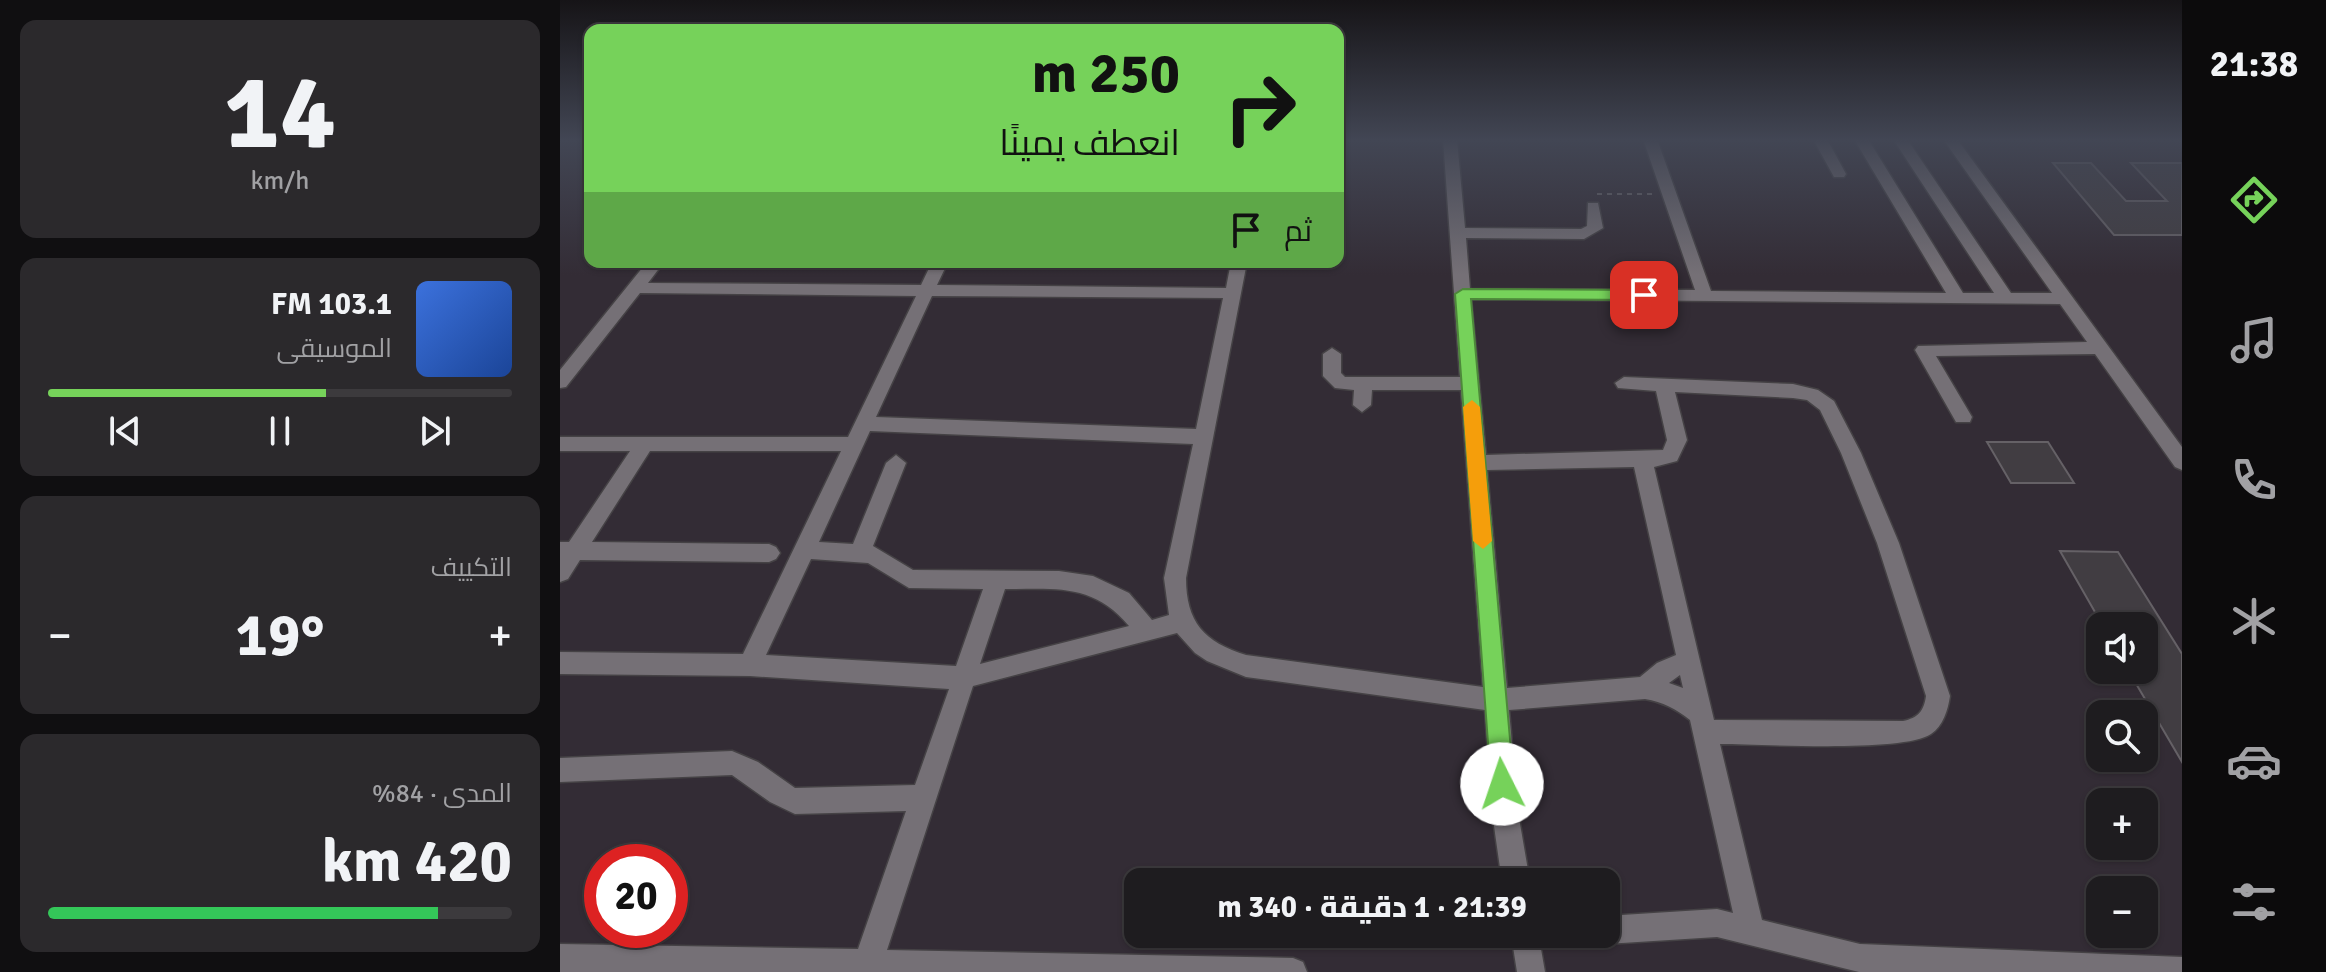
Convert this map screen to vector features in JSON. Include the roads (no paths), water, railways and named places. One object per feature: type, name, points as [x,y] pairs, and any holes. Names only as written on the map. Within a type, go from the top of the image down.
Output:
[{"type":"street","points":[[1454,184],[1505,812],[1514,868]]},
{"type":"street","points":[[1666,184],[1705,296]]},
{"type":"street","points":[[1889,184],[1958,298]]},
{"type":"street","points":[[1930,184],[2006,298]]},
{"type":"street","points":[[1982,184],[2182,462]]},
{"type":"street","points":[[1458,233],[1584,234],[1595,228],[1593,206]]},
{"type":"street","points":[[560,382],[651,268]]},
{"type":"street","points":[[750,665],[937,268]]},
{"type":"street","points":[[1238,268],[1175,578],[1174,593],[1182,622],[1207,651],[1246,666],[1496,700],[1645,688],[1676,695],[1704,723],[1903,733],[1926,725],[1937,708],[1938,696],[1876,511],[1827,406],[1812,395],[1793,391],[1624,383]]},
{"type":"street","points":[[635,288],[1233,293]]},
{"type":"street","points":[[1463,294],[2064,299]]},
{"type":"street","points":[[1963,417],[1924,350],[2098,348]]},
{"type":"street","points":[[1332,354],[1335,380],[1470,384]]},
{"type":"street","points":[[1362,405],[1363,383]]},
{"type":"street","points":[[1477,463],[1663,458],[1677,446],[1664,385]]},
{"type":"street","points":[[864,424],[1205,437]]},
{"type":"street","points":[[560,444],[854,444]]},
{"type":"street","points":[[560,573],[567,551],[645,444]]},
{"type":"street","points":[[1642,459],[1751,931]]},
{"type":"street","points":[[860,553],[896,463]]},
{"type":"street","points":[[804,550],[877,557],[891,570],[909,579],[1059,580],[1093,585],[1121,600],[1148,631]]},
{"type":"street","points":[[567,551],[769,553]]},
{"type":"street","points":[[867,966],[997,580]]},
{"type":"street","points":[[560,663],[750,665],[964,677],[1182,622]]},
{"type":"street","points":[[1645,688],[1665,671],[1690,660]]},
{"type":"street","points":[[560,770],[732,763],[748,768],[776,792],[795,801],[924,798]]},
{"type":"street","points":[[1620,929],[1701,922],[1751,931],[1831,953],[1889,961],[2182,971]]},
{"type":"street","points":[[1527,948],[1531,972]]},
{"type":"street","points":[[560,958],[1095,971],[1293,972]]}]
